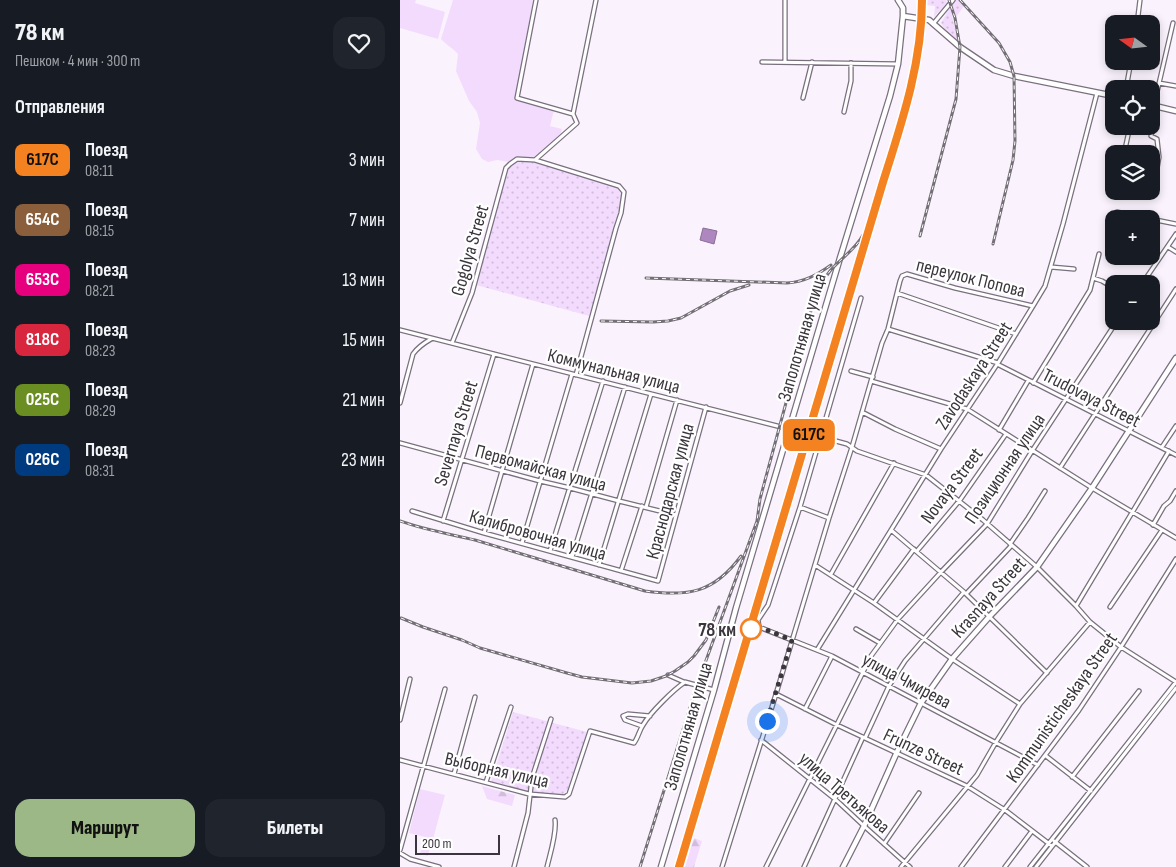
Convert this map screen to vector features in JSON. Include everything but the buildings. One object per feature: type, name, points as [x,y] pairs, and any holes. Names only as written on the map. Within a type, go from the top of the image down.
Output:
[{"type":"main road","points":[[898,0],[903,8],[904,16],[929,20],[960,47],[994,70],[1014,76],[1105,94]]},
{"type":"main road","name":"Заполотняная улица","points":[[661,867],[714,690],[736,608],[890,96],[898,64],[904,16]]},
{"type":"main road","points":[[1160,108],[1176,112]]},
{"type":"main road","name":"Krasnaya Street","points":[[843,867],[921,703],[952,659],[1037,567],[1092,488],[1176,358]]},
{"type":"street","points":[[536,0],[517,98],[573,114]]},
{"type":"street","points":[[535,160],[577,123],[573,114],[596,0]]},
{"type":"street","points":[[785,62],[786,0]]},
{"type":"street","points":[[933,24],[953,0]]},
{"type":"street","points":[[1138,15],[1140,0]]},
{"type":"street","points":[[1160,80],[1173,23]]},
{"type":"street","points":[[762,62],[898,64]]},
{"type":"street","points":[[803,98],[812,62]]},
{"type":"street","points":[[844,112],[851,81],[851,64]]},
{"type":"street","points":[[1160,83],[1176,86]]},
{"type":"street","name":"Zavodaskaya Street","points":[[817,650],[941,449],[1045,286],[1097,93]]},
{"type":"street","points":[[1151,135],[1158,139],[1158,145]]},
{"type":"street","name":"Gogolya Street","points":[[452,343],[472,293],[506,168],[517,159],[535,160]]},
{"type":"street","points":[[522,543],[621,214],[624,192],[619,186],[535,160]]},
{"type":"street","points":[[1160,221],[1176,224]]},
{"type":"street","points":[[1148,275],[1176,234]]},
{"type":"street","points":[[1168,247],[1176,252]]},
{"type":"street","points":[[1033,382],[1090,290],[1099,254]]},
{"type":"street","points":[[1051,267],[1074,270]]},
{"type":"street","name":"переулок Попова","points":[[896,294],[902,276],[907,274],[954,288],[1034,306]]},
{"type":"street","points":[[1093,278],[1105,283]]},
{"type":"street","points":[[1060,468],[1176,290]]},
{"type":"street","points":[[722,867],[852,447],[882,342],[888,329],[896,294],[1016,334]]},
{"type":"street","points":[[829,518],[800,507],[861,298]]},
{"type":"street","name":"Trudovaya Street","points":[[888,329],[997,363],[1176,455]]},
{"type":"street","name":"Коммунальная улица","points":[[400,330],[790,429]]},
{"type":"street","name":"Позиционная улица","points":[[766,867],[862,671],[898,620],[987,524],[1032,450],[1111,330]]},
{"type":"street","points":[[400,403],[413,354],[417,348],[432,339]]},
{"type":"street","name":"Severnaya Street","points":[[443,521],[494,354]]},
{"type":"street","points":[[484,533],[533,364]]},
{"type":"street","points":[[851,371],[967,410],[1176,538]]},
{"type":"street","points":[[999,430],[1028,380]]},
{"type":"street","points":[[550,551],[603,381]]},
{"type":"street","points":[[572,557],[625,387]]},
{"type":"street","points":[[599,565],[651,394]]},
{"type":"street","points":[[621,571],[644,507],[677,400]]},
{"type":"street","name":"Краснодарская улица","points":[[658,581],[706,407]]},
{"type":"street","points":[[862,412],[941,449]]},
{"type":"street","points":[[1162,447],[1176,426]]},
{"type":"street","name":"Novaya Street","points":[[874,603],[916,550],[960,500],[1006,434]]},
{"type":"street","points":[[820,437],[846,444],[857,450],[926,475],[960,500],[1037,567],[1090,622],[1121,647],[1176,682],[1036,867]]},
{"type":"street","name":"Первомайская улица","points":[[400,443],[619,502],[676,515]]},
{"type":"street","points":[[1076,606],[1169,451]]},
{"type":"street","points":[[830,574],[894,463]]},
{"type":"street","points":[[804,867],[889,686],[905,661],[1011,545],[1045,491]]},
{"type":"street","points":[[1153,524],[1176,491]]},
{"type":"street","name":"улица Чмирева","points":[[800,507],[768,605],[758,620],[759,627],[832,656],[1038,765]]},
{"type":"street","name":"Калибровочная улица","points":[[412,511],[658,581]]},
{"type":"street","points":[[891,530],[941,572],[1047,673]]},
{"type":"street","points":[[1110,607],[1162,530]]},
{"type":"street","name":"Kommunisticheskaya Street","points":[[961,867],[1079,710],[1176,559]]},
{"type":"street","points":[[815,565],[874,603],[952,659],[1020,704]]},
{"type":"street","points":[[901,867],[977,775],[1020,704],[1090,622]]},
{"type":"street","points":[[856,629],[880,643]]},
{"type":"street","points":[[805,709],[832,656]]},
{"type":"street","points":[[668,675],[714,690]]},
{"type":"street","points":[[400,720],[410,679]]},
{"type":"street","points":[[650,716],[628,714],[623,716],[625,720],[642,726],[678,687],[685,682]]},
{"type":"street","points":[[1092,792],[1176,688]]},
{"type":"street","name":"Выборная улица","points":[[400,851],[445,689]]},
{"type":"street","points":[[1072,777],[1139,691]]},
{"type":"street","name":"Frunze Street","points":[[776,694],[967,786],[1005,810],[1051,845]]},
{"type":"street","points":[[454,774],[475,697]]},
{"type":"street","points":[[486,782],[511,707]]},
{"type":"street","points":[[514,867],[526,821],[532,778],[551,719]]},
{"type":"street","name":"Выборная улица","points":[[400,760],[530,794],[565,797],[569,794],[590,730],[634,743],[642,726]]},
{"type":"street","name":"улица Третьякова","points":[[762,740],[811,778],[910,867]]},
{"type":"street","points":[[1046,756],[1092,792]]},
{"type":"street","points":[[884,844],[920,793]]},
{"type":"street","points":[[546,867],[553,842],[555,820]]},
{"type":"street","points":[[1005,867],[1032,831]]},
{"type":"street","points":[[1054,841],[1087,867]]},
{"type":"street","points":[[1030,867],[1051,845]]},
{"type":"street","points":[[400,851],[410,859],[439,867]]},
{"type":"green space","points":[[400,0],[416,0],[415,3],[445,12],[438,39],[400,28]]},
{"type":"green space","points":[[453,0],[533,0],[515,99],[554,110],[550,126],[562,129],[561,133],[533,160],[526,158],[510,162],[497,160],[488,162],[482,159],[476,149],[480,123],[477,112],[469,101],[456,71],[458,54],[441,39]]},
{"type":"green space","points":[[925,0],[946,0],[947,3],[934,17],[935,6],[925,5]]},
{"type":"green space","points":[[955,0],[959,0],[964,6],[956,17],[952,5]]},
{"type":"green space","points":[[950,7],[958,41],[941,23]]},
{"type":"green space","points":[[517,159],[527,159],[619,186],[624,192],[621,213],[589,316],[476,285],[503,177],[506,168]]},
{"type":"green space","points":[[513,712],[587,732],[568,789],[562,796],[541,794],[491,782]]},
{"type":"green space","points":[[482,786],[515,795],[512,806],[487,799]]},
{"type":"green space","points":[[420,789],[445,795],[433,839],[409,833]]},
{"type":"green space","points":[[424,838],[432,840],[428,856],[420,854]]},
{"type":"green space","points":[[694,838],[702,841],[694,867],[685,867]]},
{"type":"shaded area","points":[[703,228],[717,231],[714,244],[700,240]]},
{"type":"railway","points":[[679,867],[904,115],[919,47],[922,0]]},
{"type":"railway","points":[[920,236],[956,99],[960,47],[955,18],[949,0]]},
{"type":"railway","points":[[960,0],[999,43],[1010,62],[1014,76],[1015,141],[1013,160],[993,244]]},
{"type":"railway","points":[[640,867],[697,685],[757,521],[760,499],[813,303],[827,275],[863,235]]},
{"type":"railway","points":[[646,278],[787,283],[810,277],[831,265]]},
{"type":"railway","points":[[601,321],[653,322],[681,318],[730,291],[749,285]]},
{"type":"railway","points":[[400,521],[475,540],[645,591],[660,593],[687,592],[699,590],[710,585],[721,578],[741,556]]},
{"type":"railway","points":[[401,618],[480,648],[567,673],[582,677],[632,683],[651,681],[666,676],[688,662],[706,640],[719,607]]},
{"type":"train","name":"617C","points":[[679,867],[883,182],[906,111],[919,49],[922,0]]},
{"type":"place","name":"78 км","points":[[751,629]]},
{"type":"route","points":[[751,629],[759,627],[792,640],[767,721]]}]
